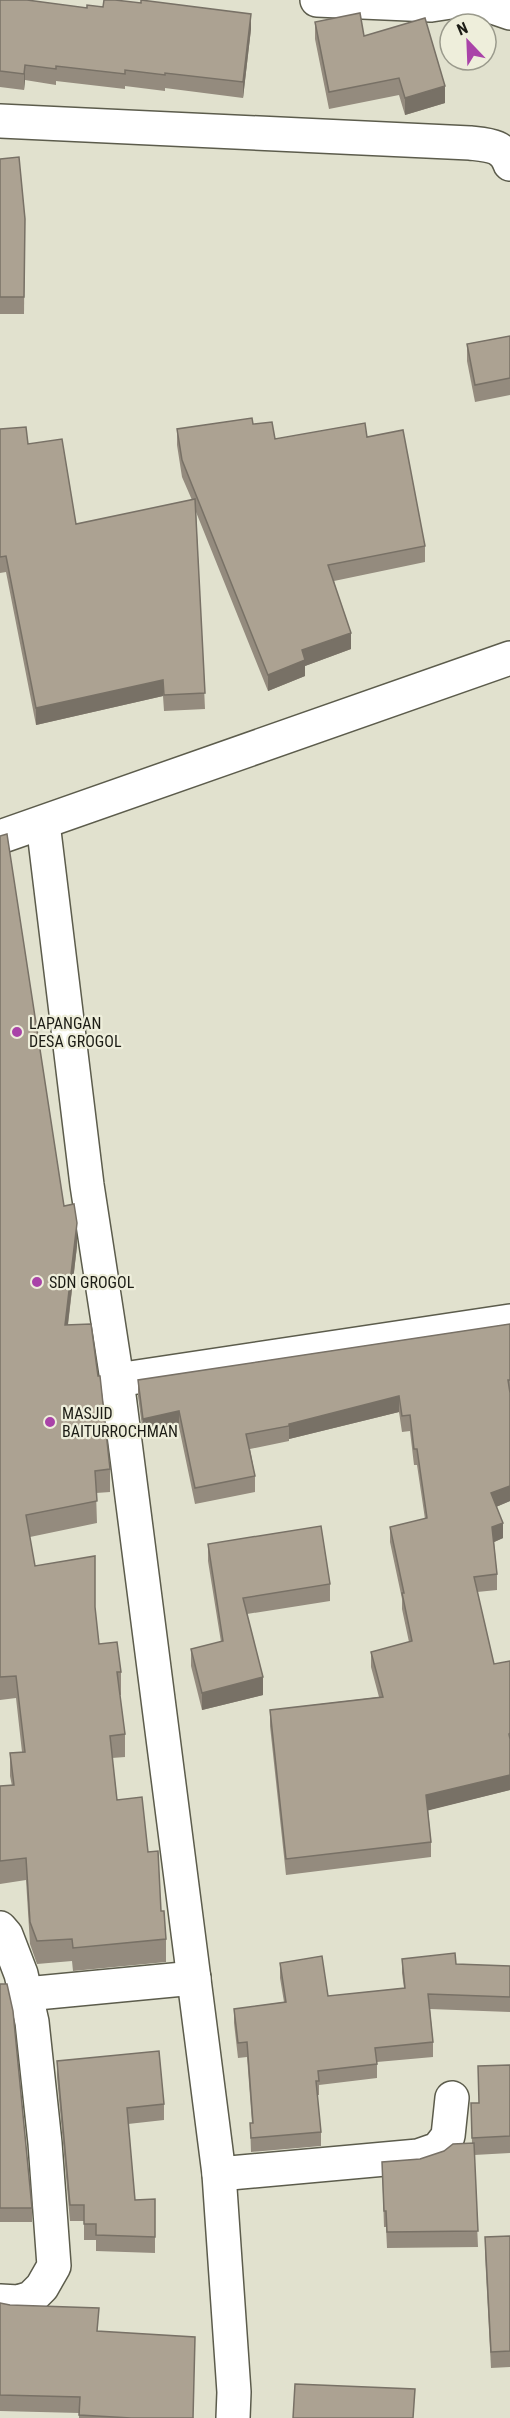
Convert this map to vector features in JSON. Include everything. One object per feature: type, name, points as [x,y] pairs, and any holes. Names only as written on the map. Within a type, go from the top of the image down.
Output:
[{"type":"street","points":[[317,0],[430,2],[464,0]]},
{"type":"street","points":[[472,0],[510,13]]},
{"type":"street","points":[[0,121],[470,143],[492,145],[501,149],[510,164]]},
{"type":"street","points":[[0,837],[510,658]]},
{"type":"street","points":[[43,823],[87,1185],[117,1380],[219,2174],[234,2392],[233,2418]]},
{"type":"street","points":[[117,1380],[510,1321]]},
{"type":"street","points":[[0,1928],[11,1948],[26,1994],[32,2022],[43,2121],[54,2266],[42,2287],[31,2298],[18,2302],[0,2301]]},
{"type":"street","points":[[26,1994],[194,1978]]},
{"type":"street","points":[[219,2174],[418,2156],[438,2149],[448,2136],[453,2098]]},
{"type":"building","points":[[0,0],[27,0],[87,8],[87,5],[103,7],[104,0],[141,3],[141,0],[251,14],[243,82],[165,73],[165,75],[125,70],[125,74],[56,66],[56,69],[25,65],[24,74],[0,71]]},
{"type":"building","points":[[360,13],[364,36],[425,18],[438,62],[438,72],[441,72],[445,86],[405,98],[399,78],[329,92],[315,22]]},
{"type":"building","points":[[19,157],[25,219],[24,297],[0,297],[0,159]]},
{"type":"building","points":[[510,336],[510,378],[475,385],[467,344]]},
{"type":"building","points":[[252,418],[253,424],[272,422],[275,439],[365,423],[367,437],[403,430],[425,546],[328,565],[351,633],[302,650],[305,660],[268,675],[182,460],[177,429]]},
{"type":"building","points":[[26,427],[28,444],[62,439],[76,524],[195,499],[205,693],[164,695],[163,680],[36,708],[6,556],[0,557],[0,429]]},
{"type":"building","points":[[7,834],[64,1206],[74,1204],[77,1223],[65,1325],[91,1324],[98,1376],[100,1376],[110,1469],[95,1471],[97,1501],[26,1515],[35,1566],[95,1556],[95,1607],[99,1644],[117,1642],[121,1672],[117,1672],[125,1734],[110,1736],[117,1800],[142,1797],[148,1852],[158,1851],[161,1911],[164,1911],[166,1939],[73,1948],[72,1939],[37,1941],[30,1922],[26,1858],[0,1861],[0,1786],[14,1785],[10,1753],[25,1752],[16,1676],[0,1677],[0,836]]},
{"type":"building","points":[[510,1324],[510,1380],[508,1380],[510,1486],[491,1493],[503,1523],[492,1527],[497,1574],[474,1577],[494,1664],[510,1661],[510,1775],[426,1795],[431,1842],[286,1859],[270,1710],[383,1697],[371,1652],[412,1641],[390,1527],[427,1518],[410,1415],[402,1416],[399,1396],[289,1424],[289,1426],[246,1434],[255,1476],[195,1488],[179,1411],[143,1419],[138,1380]]},
{"type":"building","points":[[321,1526],[330,1584],[243,1598],[263,1677],[202,1693],[191,1649],[223,1641],[208,1544]]},
{"type":"building","points":[[455,1953],[456,1964],[510,1966],[510,1997],[428,1994],[433,2042],[375,2048],[377,2064],[318,2071],[319,2081],[316,2081],[321,2132],[251,2138],[250,2123],[253,2123],[247,2042],[238,2043],[234,2009],[286,2002],[280,1963],[322,1956],[328,1996],[405,1988],[402,1959]]},
{"type":"building","points":[[0,1984],[7,1984],[13,2011],[32,2208],[0,2208]]},
{"type":"building","points":[[159,2051],[164,2104],[127,2108],[135,2200],[155,2199],[155,2237],[96,2235],[96,2224],[84,2224],[84,2205],[70,2205],[57,2061]]},
{"type":"building","points":[[510,2065],[510,2136],[472,2138],[471,2103],[479,2103],[478,2066]]},
{"type":"building","points":[[474,2143],[478,2231],[387,2232],[382,2162],[420,2159],[444,2151],[453,2144]]},
{"type":"building","points":[[510,2236],[510,2351],[491,2352],[485,2237]]},
{"type":"building","points":[[0,2303],[99,2308],[97,2331],[195,2337],[193,2418],[79,2415],[80,2397],[0,2395]]},
{"type":"building","points":[[295,2384],[415,2389],[413,2418],[293,2418]]},
{"type":"place","name":"LAPANGAN DESA GROGOL","points":[[17,1032]]},
{"type":"place","name":"SDN GROGOL","points":[[37,1282]]},
{"type":"place","name":"MASJID BAITURROCHMAN","points":[[50,1422]]}]
